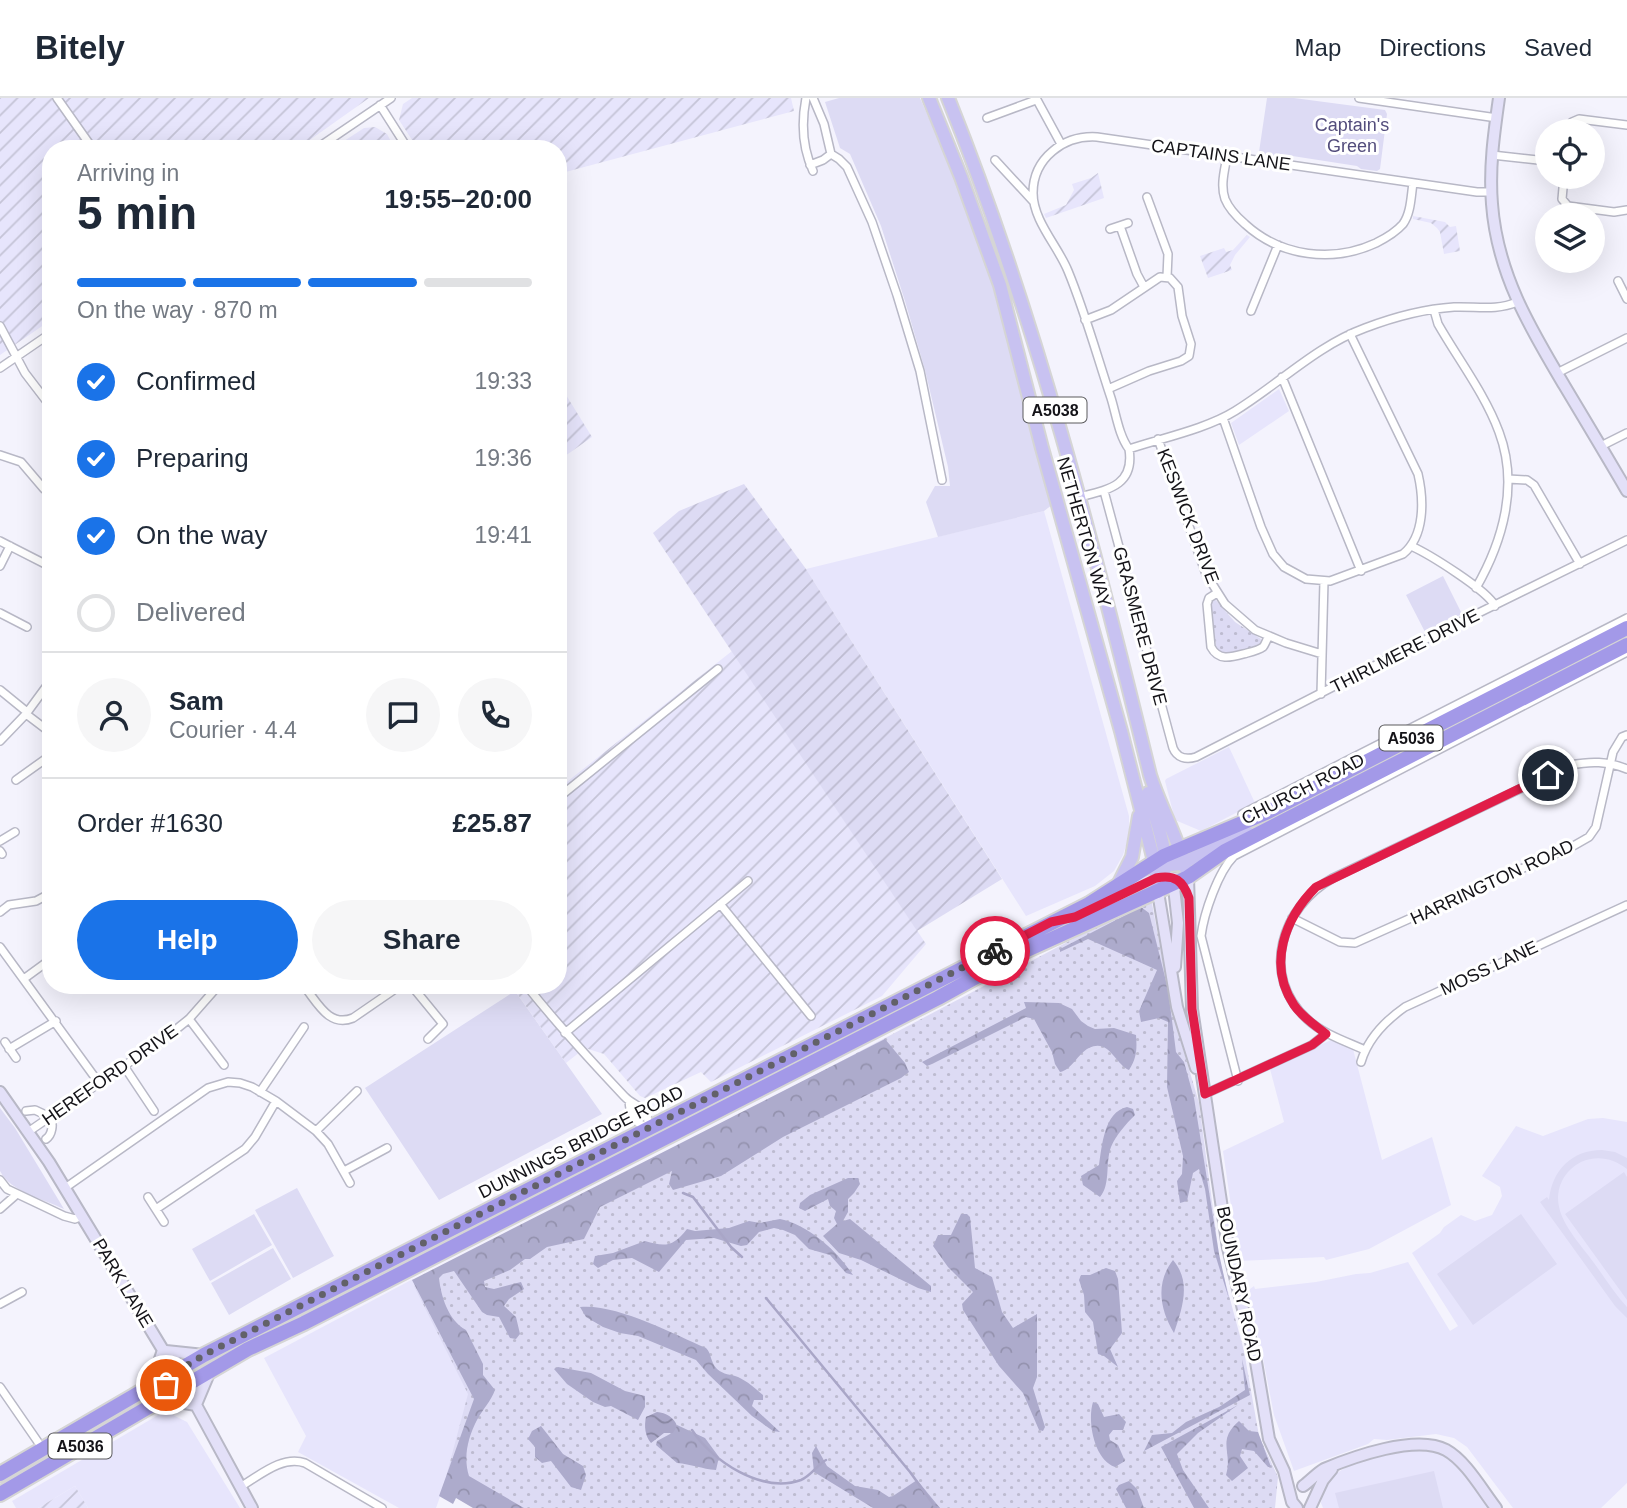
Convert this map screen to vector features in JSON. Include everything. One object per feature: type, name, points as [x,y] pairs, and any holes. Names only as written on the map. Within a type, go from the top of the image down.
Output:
[{"type":"highway","name":"CHURCH ROAD","points":[[1169,869],[1243,822],[1610,631],[1627,628]]},
{"type":"highway","name":"CHURCH ROAD","points":[[1169,869],[1225,851],[1627,645]]},
{"type":"highway","name":"DUNNINGS BRIDGE ROAD","points":[[2,1473],[151,1386],[182,1378],[193,1371],[209,1371],[248,1349],[311,1320],[652,1135],[1089,904],[1118,886],[1169,869]]},
{"type":"highway","name":"DUNNINGS BRIDGE ROAD","points":[[10,1491],[161,1399],[204,1355],[652,1135],[683,1128],[938,998],[1014,956],[1085,922],[1169,869]]},
{"type":"highway","points":[[2,1473],[10,1491]]},
{"type":"main road","name":"NETHERTON WAY","points":[[929,98],[1000,285],[1049,475],[1097,641],[1139,808],[1169,869]]},
{"type":"main road","name":"NETHERTON WAY","points":[[948,98],[1010,263],[1066,446],[1145,755],[1146,786],[1169,869]]},
{"type":"main road","points":[[1118,886],[1135,847],[1139,808]]},
{"type":"street","points":[[57,98],[87,140]]},
{"type":"street","points":[[330,140],[391,98]]},
{"type":"street","points":[[806,98],[802,124],[803,141],[812,168],[831,154]]},
{"type":"street","points":[[813,98],[831,154],[847,167],[872,222],[897,295],[920,371],[942,480]]},
{"type":"street","points":[[1359,98],[1497,118]]},
{"type":"street","points":[[1499,98],[1492,155],[1491,192],[1503,266],[1517,302],[1627,491]]},
{"type":"street","points":[[987,119],[1036,99],[1061,144],[1051,152],[1038,170],[1033,201],[1068,270],[1129,449],[1130,463],[1125,476],[1116,485],[1079,497]]},
{"type":"street","points":[[380,105],[402,140]]},
{"type":"street","points":[[1605,123],[1627,125]]},
{"type":"street","name":"CAPTAINS LANE","points":[[1061,144],[1090,136],[1491,192]]},
{"type":"street","points":[[1492,155],[1535,159]]},
{"type":"street","points":[[1227,156],[1223,187],[1227,204],[1250,228],[1278,246],[1299,252],[1326,255],[1349,252],[1373,244],[1393,232],[1404,223],[1413,183]]},
{"type":"street","points":[[995,160],[1033,201]]},
{"type":"street","points":[[1563,189],[1562,199],[1568,206],[1614,212],[1627,210]]},
{"type":"street","points":[[1147,197],[1168,254],[1167,277]]},
{"type":"street","points":[[1140,212],[1152,208]]},
{"type":"street","points":[[1110,229],[1124,224],[1137,274],[1144,286]]},
{"type":"street","points":[[1251,311],[1278,246]]},
{"type":"street","points":[[1085,320],[1108,312],[1160,277],[1167,277],[1178,287],[1182,316],[1191,344],[1190,353],[1181,361],[1108,389]]},
{"type":"street","points":[[1618,281],[1627,299]]},
{"type":"street","points":[[1129,449],[1223,418],[1328,345],[1350,334],[1395,318],[1434,310],[1463,307],[1501,308],[1517,302]]},
{"type":"street","points":[[1434,310],[1438,324],[1496,423],[1506,455],[1506,512],[1500,536],[1476,588]]},
{"type":"street","points":[[0,326],[25,373],[42,395]]},
{"type":"street","points":[[1223,418],[1261,527],[1273,554],[1284,567],[1297,576],[1324,582],[1397,557],[1411,546],[1420,522],[1418,474],[1350,334]]},
{"type":"street","points":[[1557,373],[1627,338]]},
{"type":"street","points":[[0,368],[42,339]]},
{"type":"street","points":[[1282,377],[1361,571]]},
{"type":"street","points":[[1601,446],[1627,433]]},
{"type":"street","name":"KESWICK DRIVE","points":[[1158,439],[1206,574],[1217,593],[1242,621],[1268,636],[1322,654]]},
{"type":"street","points":[[0,456],[12,457],[21,462],[42,487]]},
{"type":"street","points":[[1508,479],[1527,480],[1534,485],[1580,564]]},
{"type":"street","name":"GRASMERE DRIVE","points":[[1104,491],[1172,748],[1182,758]]},
{"type":"street","name":"THIRLMERE DRIVE","points":[[1182,758],[1196,757],[1627,540]]},
{"type":"street","points":[[0,541],[42,562]]},
{"type":"street","points":[[0,566],[10,546]]},
{"type":"street","points":[[1411,546],[1476,588],[1492,600],[1495,606]]},
{"type":"street","points":[[1321,694],[1324,582]]},
{"type":"street","name":"KESWICK DRIVE","points":[[1217,593],[1207,602],[1211,647],[1214,653],[1229,658],[1258,650],[1263,647],[1268,636]]},
{"type":"street","points":[[0,614],[27,626]]},
{"type":"street","name":"CHURCH ROAD","points":[[1610,631],[1627,618]]},
{"type":"street","name":"CHURCH ROAD","points":[[1238,1081],[1201,936],[1203,920],[1225,865],[1234,856],[1627,652]]},
{"type":"street","points":[[567,791],[718,669]]},
{"type":"street","points":[[0,691],[42,726]]},
{"type":"street","points":[[0,741],[27,713],[42,692]]},
{"type":"street","name":"HARRINGTON ROAD","points":[[1292,918],[1340,942],[1355,943],[1589,837],[1596,827],[1613,752],[1622,737],[1627,735]]},
{"type":"street","points":[[16,780],[42,761]]},
{"type":"street","points":[[1365,1050],[1326,1034],[1307,1020],[1294,1004],[1284,983],[1280,962],[1283,940],[1301,902],[1316,887],[1333,878],[1570,765],[1592,761],[1627,769]]},
{"type":"street","points":[[0,841],[15,832]]},
{"type":"street","points":[[1051,922],[1075,917],[1169,869],[1178,923],[1173,984]]},
{"type":"street","name":"BOUNDARY ROAD","points":[[1169,869],[1189,898],[1192,1009],[1230,1258],[1256,1362],[1269,1439],[1284,1471],[1292,1503]]},
{"type":"street","name":"BOUNDARY ROAD","points":[[1169,869],[1173,984],[1185,1037],[1205,1094]]},
{"type":"street","points":[[565,1033],[748,881]]},
{"type":"street","points":[[0,912],[9,905],[36,901],[42,897]]},
{"type":"street","points":[[720,904],[811,1016]]},
{"type":"street","name":"MOSS LANE","points":[[1361,1062],[1365,1050],[1388,1019],[1405,1007],[1627,905]]},
{"type":"street","points":[[2,953],[24,978],[99,1083]]},
{"type":"street","points":[[24,978],[42,965]]},
{"type":"street","name":"HEREFORD DRIVE","points":[[28,1132],[158,1044],[188,1019],[211,994]]},
{"type":"street","points":[[310,994],[329,1017],[345,1021],[388,994]]},
{"type":"street","points":[[418,994],[443,1024],[428,1039]]},
{"type":"street","points":[[533,994],[565,1033],[629,1101],[642,1108],[649,1119],[652,1135]]},
{"type":"street","points":[[188,1019],[223,1065]]},
{"type":"street","points":[[16,1058],[7,1045],[56,1021]]},
{"type":"street","points":[[260,1092],[304,1027]]},
{"type":"street","points":[[1205,1094],[1312,1045],[1326,1034]]},
{"type":"street","points":[[124,1066],[154,1111]]},
{"type":"street","points":[[65,1188],[208,1088],[228,1082],[252,1087],[316,1131],[328,1144],[351,1183]]},
{"type":"street","points":[[316,1131],[357,1091]]},
{"type":"street","name":"PARK LANE","points":[[0,1092],[65,1188],[163,1350],[195,1392],[196,1405],[252,1508]]},
{"type":"street","points":[[156,1209],[245,1149],[276,1101]]},
{"type":"street","points":[[629,1101],[630,1113],[652,1135]]},
{"type":"street","points":[[26,1111],[35,1110],[50,1117],[52,1125],[50,1136],[46,1139]]},
{"type":"street","points":[[344,1171],[387,1148]]},
{"type":"street","points":[[0,1180],[7,1189],[68,1218],[82,1216]]},
{"type":"street","points":[[0,1209],[17,1194]]},
{"type":"street","points":[[148,1198],[164,1222]]},
{"type":"street","points":[[0,1304],[22,1292]]},
{"type":"street","points":[[151,1386],[163,1350],[204,1355]]},
{"type":"street","points":[[161,1399],[196,1405],[209,1371]]},
{"type":"street","points":[[0,1387],[38,1442]]},
{"type":"street","points":[[1292,1503],[1296,1489],[1324,1470],[1400,1446],[1436,1446],[1449,1451],[1496,1508]]},
{"type":"street","points":[[240,1487],[285,1462],[296,1460],[382,1508]]},
{"type":"street","points":[[1312,1503],[1323,1480],[1334,1467]]},
{"type":"street","name":"BOUNDARY ROAD","points":[[1284,1471],[1310,1489],[1312,1503]]},
{"type":"shaded area","points":[[0,98],[369,98],[310,140],[42,140],[42,326],[0,355]]},
{"type":"shaded area","points":[[412,98],[791,98],[794,111],[567,172],[567,140],[412,140],[399,120],[403,104]]},
{"type":"shaded area","points":[[375,127],[387,134],[390,140],[346,140],[364,128]]},
{"type":"shaded area","points":[[1098,173],[1104,198],[1046,218],[1044,214],[1066,205],[1074,190],[1072,184]]},
{"type":"shaded area","points":[[1413,216],[1445,222],[1450,227],[1456,226],[1460,251],[1444,254],[1437,228],[1431,223],[1413,219]]},
{"type":"shaded area","points":[[1247,235],[1250,237],[1230,265],[1232,270],[1208,278],[1200,256],[1224,248],[1226,252],[1233,250]]},
{"type":"shaded area","points":[[1279,389],[1289,411],[1239,445],[1231,423]]},
{"type":"shaded area","points":[[567,397],[592,437],[567,455]]},
{"type":"shaded area","points":[[1044,511],[1129,816],[1129,836],[1114,871],[1095,886],[1026,916],[806,569]]},
{"type":"shaded area","points":[[732,651],[926,944],[882,996],[711,1082],[701,1072],[645,1098],[640,1096],[604,1054],[585,1048],[566,1063],[517,994],[567,994],[567,782]]},
{"type":"shaded area","points":[[1229,747],[1255,803],[1201,831],[1175,820],[1166,779]]},
{"type":"shaded area","points":[[1331,1040],[1353,1049],[1382,1160],[1432,1137],[1451,1205],[1369,1249],[1326,1260],[1324,1257],[1239,1261],[1223,1151],[1284,1122],[1270,1069]]},
{"type":"shaded area","points":[[1603,1118],[1627,1122],[1627,1483],[1601,1508],[1513,1508],[1467,1447],[1454,1438],[1436,1434],[1374,1439],[1368,1444],[1294,1471],[1274,1415],[1248,1297],[1250,1289],[1254,1286],[1255,1289],[1370,1273],[1408,1262],[1450,1331],[1458,1326],[1412,1253],[1461,1215],[1475,1221],[1492,1215],[1502,1196],[1500,1187],[1482,1176],[1516,1126],[1543,1136],[1588,1119]]},
{"type":"shaded area","points":[[413,1279],[475,1398],[436,1508],[399,1508],[298,1452],[306,1436],[264,1358]]},
{"type":"shaded area","points":[[165,1411],[187,1422],[240,1508],[88,1508],[75,1486],[38,1508],[16,1508],[12,1501]]},
{"type":"shaded area","points":[[1410,1448],[1451,1452],[1494,1508],[1323,1508],[1323,1490],[1332,1476],[1372,1457]]},
{"type":"shaded area","points":[[75,1486],[88,1508],[38,1508]]},
{"type":"green space","points":[[839,98],[920,98],[984,252],[1052,505],[1044,511],[938,537],[926,502],[935,486],[950,486],[948,467],[925,370],[881,226],[850,154],[840,148],[825,102]]},
{"type":"green space","name":"Captain's Green","points":[[1267,98],[1294,98],[1385,110],[1387,114],[1380,169],[1361,169],[1357,166],[1286,155],[1272,157],[1262,154],[1259,152]]},
{"type":"green space","points":[[744,484],[806,569],[1002,879],[917,931],[653,533],[679,511]]},
{"type":"green space","points":[[1443,576],[1462,614],[1425,632],[1406,595]]},
{"type":"green space","points":[[1214,598],[1235,622],[1261,639],[1260,646],[1226,655],[1217,651],[1209,604]]},
{"type":"green space","points":[[1151,898],[1172,1011],[1199,1103],[1220,1262],[1244,1351],[1259,1436],[1278,1477],[1275,1508],[496,1508],[446,1477],[468,1394],[414,1286]]},
{"type":"green space","points":[[1141,907],[1149,913],[1168,989],[1176,1052],[1184,1062],[1194,1098],[1219,1254],[1229,1299],[1214,1251],[1205,1189],[1199,1169],[1193,1173],[1187,1201],[1180,1203],[1177,1181],[1182,1174],[1183,1156],[1167,1087],[1168,1022],[1159,1018],[1141,1022],[1139,1011],[1157,970],[1088,939],[1060,952],[1060,949]]},
{"type":"green space","points":[[510,994],[517,994],[602,1114],[439,1200],[365,1088]]},
{"type":"green space","points":[[1024,1002],[1059,1003],[1072,1009],[1081,1021],[1095,1029],[1114,1028],[1136,1035],[1136,1053],[1129,1070],[1107,1049],[1096,1046],[1085,1050],[1068,1068],[1060,1072],[1034,1019],[1026,1017],[932,1064],[927,1066],[922,1062],[1026,1008]]},
{"type":"green space","points":[[885,1039],[909,1072],[901,1078],[783,1137],[721,1176],[673,1190],[669,1184],[672,1171],[600,1207],[584,1239],[547,1247],[510,1270],[484,1281],[485,1287],[494,1289],[521,1282],[524,1289],[504,1306],[516,1317],[520,1334],[516,1339],[510,1338],[499,1317],[482,1312],[454,1271],[439,1278],[446,1307],[454,1320],[466,1330],[483,1364],[483,1375],[495,1390],[471,1433],[466,1462],[469,1476],[524,1508],[473,1508],[456,1498],[453,1504],[439,1496],[474,1399],[412,1280]]},
{"type":"green space","points":[[1127,1107],[1133,1109],[1135,1115],[1118,1134],[1111,1147],[1106,1186],[1100,1197],[1083,1185],[1081,1176],[1099,1165],[1109,1123],[1119,1110]]},
{"type":"green space","points":[[0,1108],[64,1209],[20,1190],[0,1171]]},
{"type":"green space","points":[[1602,1150],[1627,1158],[1627,1169],[1605,1159],[1581,1162],[1570,1170],[1562,1181],[1558,1204],[1566,1225],[1627,1307],[1627,1318],[1615,1306],[1540,1202],[1547,1197],[1549,1200],[1554,1180],[1565,1164],[1581,1154]]},
{"type":"green space","points":[[1624,1172],[1627,1177],[1627,1300],[1565,1214]]},
{"type":"green space","points":[[848,1178],[858,1178],[860,1184],[848,1199],[848,1212],[843,1221],[850,1219],[931,1286],[931,1292],[861,1260],[839,1253],[823,1236],[837,1224],[834,1218],[836,1211],[830,1206],[828,1199],[805,1211],[799,1208],[800,1203],[810,1195]]},
{"type":"green space","points":[[297,1188],[334,1256],[293,1278],[255,1210]]},
{"type":"green space","points":[[254,1214],[272,1245],[210,1281],[192,1249]]},
{"type":"green space","points":[[961,1214],[970,1217],[975,1268],[992,1277],[1002,1312],[1013,1328],[1037,1314],[1037,1377],[1033,1388],[1045,1427],[1043,1431],[1039,1430],[1023,1393],[999,1366],[963,1310],[962,1304],[973,1292],[948,1267],[933,1246],[938,1235],[951,1235]]},
{"type":"green space","points":[[1521,1214],[1557,1264],[1473,1325],[1437,1274]]},
{"type":"green space","points":[[780,1219],[812,1233],[839,1257],[853,1275],[846,1273],[830,1255],[809,1249],[795,1235],[774,1228],[759,1232],[747,1245],[741,1246],[714,1238],[686,1240],[659,1272],[632,1258],[613,1260],[598,1268],[593,1264],[595,1256],[613,1253],[645,1241],[668,1244],[687,1229],[695,1231],[729,1228],[749,1221],[760,1223]]},
{"type":"green space","points":[[273,1248],[291,1279],[229,1315],[211,1283]]},
{"type":"green space","points":[[1173,1260],[1179,1268],[1184,1286],[1174,1333],[1165,1315],[1162,1296],[1164,1278]]},
{"type":"green space","points":[[1106,1268],[1115,1271],[1118,1279],[1122,1333],[1110,1349],[1118,1367],[1098,1354],[1093,1322],[1085,1312],[1084,1295],[1079,1280],[1081,1275],[1090,1275]]},
{"type":"green space","points":[[580,1307],[594,1307],[627,1315],[706,1348],[717,1369],[741,1379],[763,1395],[763,1400],[754,1400],[752,1406],[780,1432],[773,1431],[752,1416],[696,1360],[638,1336],[603,1327],[586,1317]]},
{"type":"green space","points":[[1242,1359],[1250,1395],[1144,1451],[1152,1435],[1172,1433],[1186,1422],[1219,1407],[1245,1390]]},
{"type":"green space","points":[[558,1367],[591,1373],[625,1391],[645,1396],[645,1407],[638,1420],[611,1406],[605,1407],[593,1402],[567,1384],[554,1369]]},
{"type":"green space","points":[[1093,1402],[1098,1404],[1104,1417],[1119,1414],[1126,1422],[1123,1430],[1113,1430],[1109,1435],[1110,1440],[1118,1445],[1125,1461],[1115,1467],[1102,1457],[1097,1448],[1091,1419]]},
{"type":"green space","points":[[1238,1405],[1198,1433],[1177,1454],[1183,1470],[1209,1508],[1194,1508],[1161,1447]]},
{"type":"green space","points":[[1239,1421],[1249,1431],[1258,1432],[1271,1467],[1254,1451],[1242,1449],[1240,1456],[1248,1468],[1232,1481],[1226,1475],[1227,1441],[1232,1428]]},
{"type":"green space","points":[[677,1425],[705,1438],[719,1457],[716,1470],[677,1463],[656,1445],[657,1441],[670,1434]]},
{"type":"green space","points":[[541,1426],[563,1454],[583,1466],[586,1475],[581,1490],[571,1487],[551,1461],[542,1463],[535,1457],[535,1447],[528,1439],[532,1431]]},
{"type":"green space","points":[[816,1446],[827,1466],[855,1486],[878,1490],[889,1497],[917,1480],[940,1508],[873,1508],[814,1472],[812,1453]]},
{"type":"green space","points":[[1434,1471],[1443,1508],[1339,1508],[1335,1493]]},
{"type":"green space","points":[[1129,1481],[1137,1489],[1144,1508],[1126,1508],[1116,1489]]},
{"type":"water","points":[[657,1412],[669,1416],[677,1426],[673,1433],[664,1433],[651,1443],[647,1437],[646,1417]]},
{"type":"waterway","points":[[683,1193],[693,1197],[731,1247],[742,1257]]},
{"type":"waterway","points":[[766,1298],[910,1472],[936,1508]]},
{"type":"waterway","points":[[692,1430],[712,1453],[739,1472],[755,1479],[786,1483],[801,1480],[826,1460]]},
{"type":"way so far","points":[[166,1385],[178,1380],[174,1373],[204,1355],[995,951]]},
{"type":"route","points":[[995,951],[1051,922],[1075,917],[1156,878],[1169,876],[1181,881],[1189,898],[1192,1009],[1205,1094],[1312,1045],[1326,1034],[1307,1020],[1294,1004],[1284,983],[1280,962],[1283,940],[1292,918],[1301,902],[1316,887],[1548,775]]}]
